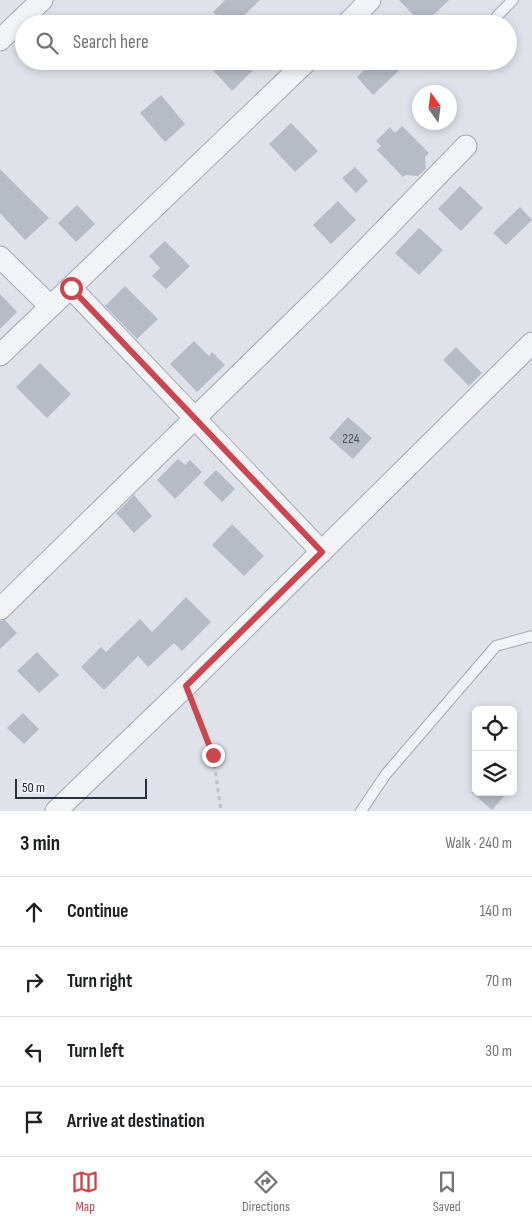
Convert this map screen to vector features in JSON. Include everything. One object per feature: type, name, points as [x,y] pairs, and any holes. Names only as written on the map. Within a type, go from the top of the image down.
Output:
[{"type":"street","points":[[26,15],[42,0]]},
{"type":"street","points":[[355,15],[370,0]]},
{"type":"street","points":[[0,40],[15,26]]},
{"type":"street","points":[[0,355],[298,70]]},
{"type":"street","points":[[0,609],[333,283],[466,146]]},
{"type":"street","points":[[0,257],[50,306]]},
{"type":"street","points":[[71,288],[322,552]]},
{"type":"street","points":[[56,811],[186,686],[532,343]]},
{"type":"lane","points":[[498,15],[513,0]]},
{"type":"lane","points":[[361,811],[386,774],[496,646],[532,636]]},
{"type":"path","points":[[186,686],[213,755],[221,811]]},
{"type":"building","points":[[225,0],[260,0],[244,15],[216,15],[213,12]]},
{"type":"building","points":[[399,0],[449,0],[433,15],[413,15]]},
{"type":"building","points":[[213,70],[253,70],[232,91]]},
{"type":"building","points":[[364,70],[399,70],[373,95],[357,77]]},
{"type":"building","points":[[161,95],[185,124],[165,142],[140,113]]},
{"type":"building","points":[[291,123],[318,151],[295,172],[269,144]]},
{"type":"building","points":[[402,126],[429,153],[425,157],[426,169],[418,176],[406,175],[403,177],[377,150],[381,146],[376,141],[390,127],[395,133]]},
{"type":"building","points":[[355,167],[368,181],[356,193],[342,178]]},
{"type":"building","points":[[0,169],[49,218],[25,240],[0,213]]},
{"type":"building","points":[[460,186],[483,208],[461,231],[438,209]]},
{"type":"building","points":[[338,201],[356,220],[331,244],[313,225]]},
{"type":"building","points":[[77,205],[95,224],[76,242],[58,223]]},
{"type":"building","points":[[520,207],[532,220],[506,245],[493,233]]},
{"type":"building","points":[[419,228],[443,250],[419,275],[395,253]]},
{"type":"building","points":[[165,241],[190,266],[166,289],[152,276],[160,268],[149,256]]},
{"type":"building","points":[[125,286],[158,319],[137,339],[105,306]]},
{"type":"building","points":[[0,294],[17,312],[0,329]]},
{"type":"building","points":[[194,341],[209,356],[212,352],[225,365],[197,392],[170,364]]},
{"type":"building","points":[[456,347],[482,373],[469,386],[443,360]]},
{"type":"building","points":[[40,363],[71,394],[47,418],[16,387]]},
{"type":"building","points":[[348,417],[372,438],[353,459],[329,438]]},
{"type":"building","points":[[178,459],[185,465],[190,460],[202,472],[175,499],[157,480]]},
{"type":"building","points":[[216,470],[235,489],[222,502],[203,483]]},
{"type":"building","points":[[134,495],[152,516],[134,533],[116,513]]},
{"type":"building","points":[[232,524],[264,556],[244,576],[212,545]]},
{"type":"building","points":[[186,597],[211,622],[182,651],[174,643],[148,667],[138,656],[104,690],[81,667],[101,647],[106,652],[140,619],[152,632]]},
{"type":"building","points":[[5,620],[17,633],[0,649],[0,621]]},
{"type":"building","points":[[37,652],[59,675],[39,693],[17,671]]},
{"type":"building","points":[[23,713],[39,729],[24,744],[7,728]]},
{"type":"building","points":[[476,796],[504,796],[492,810]]},
{"type":"route","points":[[71,288],[322,552],[186,686],[213,755]]}]
